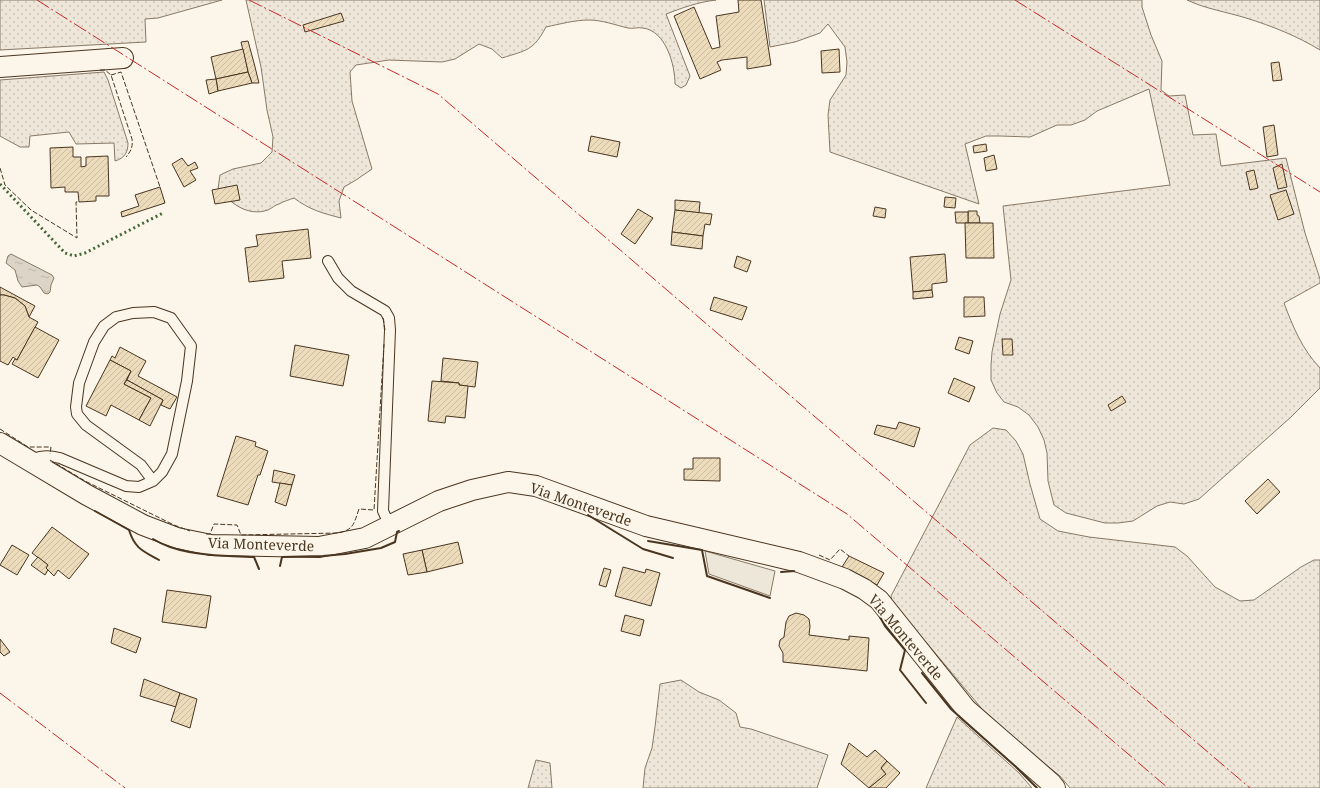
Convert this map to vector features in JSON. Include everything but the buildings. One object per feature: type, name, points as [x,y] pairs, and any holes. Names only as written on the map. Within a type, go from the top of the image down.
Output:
[{"type":"street","points":[[0,67],[123,58]]},
{"type":"street","name":"Via Monteverde","points":[[0,444],[87,495],[143,525],[177,538],[211,544],[319,546],[365,538],[439,501],[472,490],[508,482],[536,486],[646,526],[798,562],[845,579],[864,589],[879,600],[966,709],[1055,788]]},
{"type":"lane","points":[[328,261],[338,278],[351,291],[385,311],[389,318],[384,511],[390,526]]},
{"type":"lane","points":[[28,461],[39,456],[48,455],[60,458],[126,486],[139,487],[153,481],[162,472],[172,454],[191,346],[171,318],[154,312],[133,313],[116,317],[104,326],[94,342],[79,383],[76,407],[77,414],[86,425],[141,465],[153,481]]},
{"type":"shaded area","points":[[0,0],[222,0],[158,18],[145,19],[146,42],[0,50]]},
{"type":"shaded area","points":[[246,0],[716,0],[684,7],[666,14],[690,76],[686,85],[681,88],[675,84],[675,76],[668,50],[658,35],[651,30],[643,28],[628,28],[594,20],[573,21],[546,27],[533,45],[523,51],[502,58],[492,49],[479,44],[455,59],[442,62],[389,60],[356,65],[350,72],[352,101],[372,169],[344,187],[339,201],[341,218],[316,211],[294,198],[268,210],[253,212],[234,204],[218,189],[220,175],[233,169],[261,163],[272,152],[273,137],[267,110],[261,67]]},
{"type":"shaded area","points":[[764,0],[1142,0],[1142,7],[1151,35],[1162,61],[1161,90],[1169,96],[1185,95],[1193,135],[1216,134],[1221,166],[1286,158],[1305,233],[1320,283],[1284,303],[1303,345],[1320,368],[1320,388],[1291,417],[1199,499],[1184,504],[1170,502],[1157,506],[1133,521],[1118,523],[1105,523],[1066,513],[1054,505],[1048,481],[1047,453],[1044,440],[1038,427],[1029,415],[1018,407],[1004,402],[997,393],[991,380],[992,352],[1000,314],[1011,280],[1003,206],[1170,185],[1149,89],[1097,111],[1085,120],[1071,125],[1057,125],[1030,137],[986,136],[965,144],[979,204],[830,152],[828,115],[830,100],[846,75],[847,62],[845,47],[828,24],[820,33],[795,42],[770,47]]},
{"type":"shaded area","points":[[1187,0],[1320,0],[1320,50],[1275,28]]},
{"type":"shaded area","points":[[104,72],[108,80],[128,143],[127,152],[121,158],[115,161],[114,143],[76,144],[69,132],[30,136],[29,147],[20,147],[0,136],[0,80]]},
{"type":"shaded area","points":[[993,428],[1006,430],[1016,441],[1023,454],[1040,519],[1058,531],[1089,537],[1175,547],[1187,556],[1215,587],[1240,601],[1254,600],[1301,567],[1314,560],[1320,560],[1320,788],[1070,788],[1060,776],[1016,741],[982,709],[925,641],[893,607],[891,596],[970,445]]},
{"type":"shaded area","points":[[705,551],[775,571],[770,596],[709,574]]},
{"type":"shaded area","points":[[681,680],[699,692],[719,700],[736,713],[740,727],[751,729],[828,755],[817,788],[643,788],[645,768],[652,748],[660,684]]},
{"type":"shaded area","points":[[957,717],[1019,773],[1032,788],[926,788]]},
{"type":"shaded area","points":[[536,760],[550,763],[552,788],[528,788]]},
{"type":"water","points":[[11,254],[52,275],[54,278],[48,294],[44,293],[37,285],[22,287],[18,281],[15,270],[6,263],[8,256]]},
{"type":"hedge","points":[[0,184],[65,253],[74,256],[85,253],[163,213]]},
{"type":"fence","points":[[100,70],[105,70],[111,75],[132,139],[131,149],[126,157]]},
{"type":"fence","points":[[111,75],[121,72],[160,187]]},
{"type":"fence","points":[[0,168],[5,185],[31,210],[77,238],[76,202],[79,202]]},
{"type":"fence","points":[[383,318],[385,330]]},
{"type":"fence","points":[[206,534],[210,534],[214,524],[237,525],[241,535],[338,533],[347,530],[353,525],[359,509],[374,510],[384,344]]},
{"type":"fence","points":[[0,429],[28,447],[51,447],[50,454]]},
{"type":"fence","points":[[50,460],[85,481],[174,525],[190,531]]},
{"type":"fence","points":[[819,555],[830,560],[840,549],[849,556]]},
{"type":"wall","points":[[95,511],[129,530],[131,536],[140,549],[159,560]]},
{"type":"wall","points":[[588,515],[643,549],[673,558]]},
{"type":"wall","points":[[280,566],[282,557],[323,556],[381,548],[395,542],[397,532],[399,531]]},
{"type":"wall","points":[[153,539],[170,547],[191,552],[212,555],[254,557],[259,569]]},
{"type":"wall","points":[[648,541],[702,550],[707,576],[770,598]]},
{"type":"wall","points":[[781,572],[794,571]]},
{"type":"wall","points":[[880,617],[885,626],[905,650],[900,670],[926,703]]},
{"type":"wall","points":[[922,673],[951,709],[1016,767],[1037,788]]},
{"type":"power","points":[[37,0],[847,514],[1168,788]]},
{"type":"power","points":[[249,0],[438,94],[1250,788]]},
{"type":"power","points":[[1015,0],[1320,192]]},
{"type":"power","points":[[0,693],[125,788]]}]
